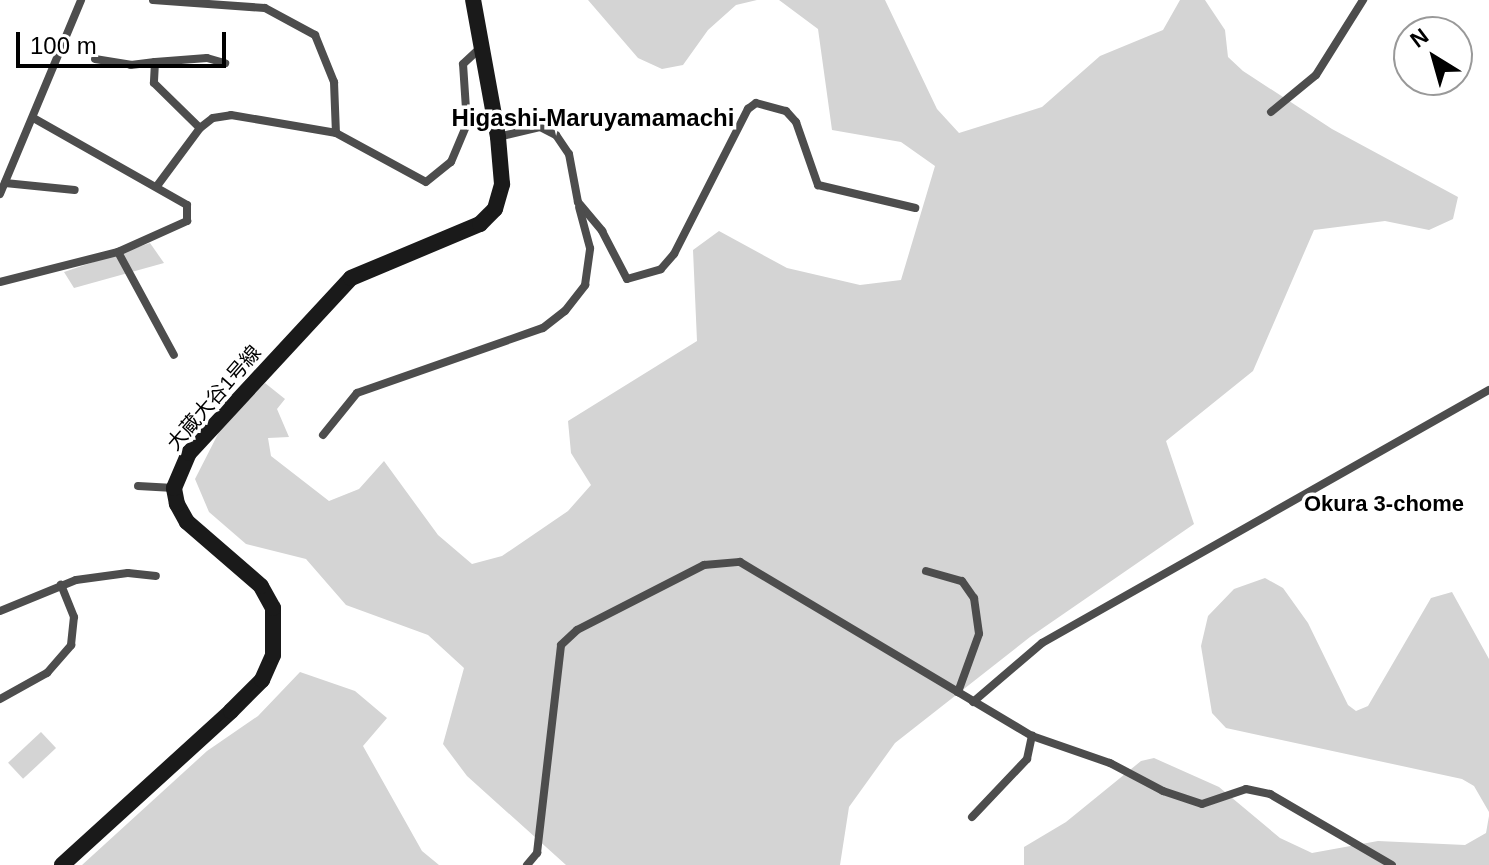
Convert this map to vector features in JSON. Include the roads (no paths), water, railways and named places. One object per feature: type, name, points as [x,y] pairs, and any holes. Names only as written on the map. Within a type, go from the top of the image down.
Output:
[{"type":"street","points":[[0,194],[81,0]]},
{"type":"street","points":[[153,0],[265,8],[315,35],[334,82],[336,133]]},
{"type":"street","name":"大蔵大谷1号線","points":[[174,488],[189,453],[339,289],[366,269],[480,224],[495,209],[502,184],[498,137],[473,0]]},
{"type":"street","points":[[1271,112],[1316,75],[1363,0]]},
{"type":"street","points":[[157,186],[200,128],[213,118],[231,115],[336,133],[426,182],[451,162],[467,124],[463,64],[481,47]]},
{"type":"street","points":[[95,59],[155,62],[207,58],[225,63]]},
{"type":"street","points":[[155,62],[154,83],[200,128]]},
{"type":"street","points":[[578,202],[602,231],[627,279],[661,269],[689,232],[748,109],[756,103],[786,111],[796,122],[818,185],[915,208]]},
{"type":"street","points":[[0,282],[118,252],[187,221],[187,205],[33,118]]},
{"type":"street","points":[[323,435],[357,393],[543,328],[565,311],[585,285],[590,248],[569,154],[556,135],[540,127],[498,137]]},
{"type":"street","points":[[5,183],[75,190]]},
{"type":"street","points":[[118,252],[174,355]]},
{"type":"street","points":[[973,702],[1042,643],[1489,390]]},
{"type":"street","points":[[62,865],[231,711],[262,680],[273,655],[273,608],[261,586],[187,522],[174,488],[138,486]]},
{"type":"street","points":[[527,865],[537,853],[561,645],[577,630],[704,565],[740,562],[1032,736],[1110,763],[1163,791],[1202,804],[1246,789],[1270,794],[1392,865]]},
{"type":"street","points":[[926,571],[962,581],[974,598],[979,634],[958,692]]},
{"type":"street","points":[[0,611],[61,585],[128,573],[156,576]]},
{"type":"street","points":[[0,699],[47,673],[71,645],[74,617],[61,585]]},
{"type":"street","points":[[972,817],[1027,759],[1032,736]]},
{"type":"district","name":"Higashi-Maruyamamachi","points":[[593,118]]},
{"type":"district","name":"Okura 3-chome","points":[[1384,504]]}]
